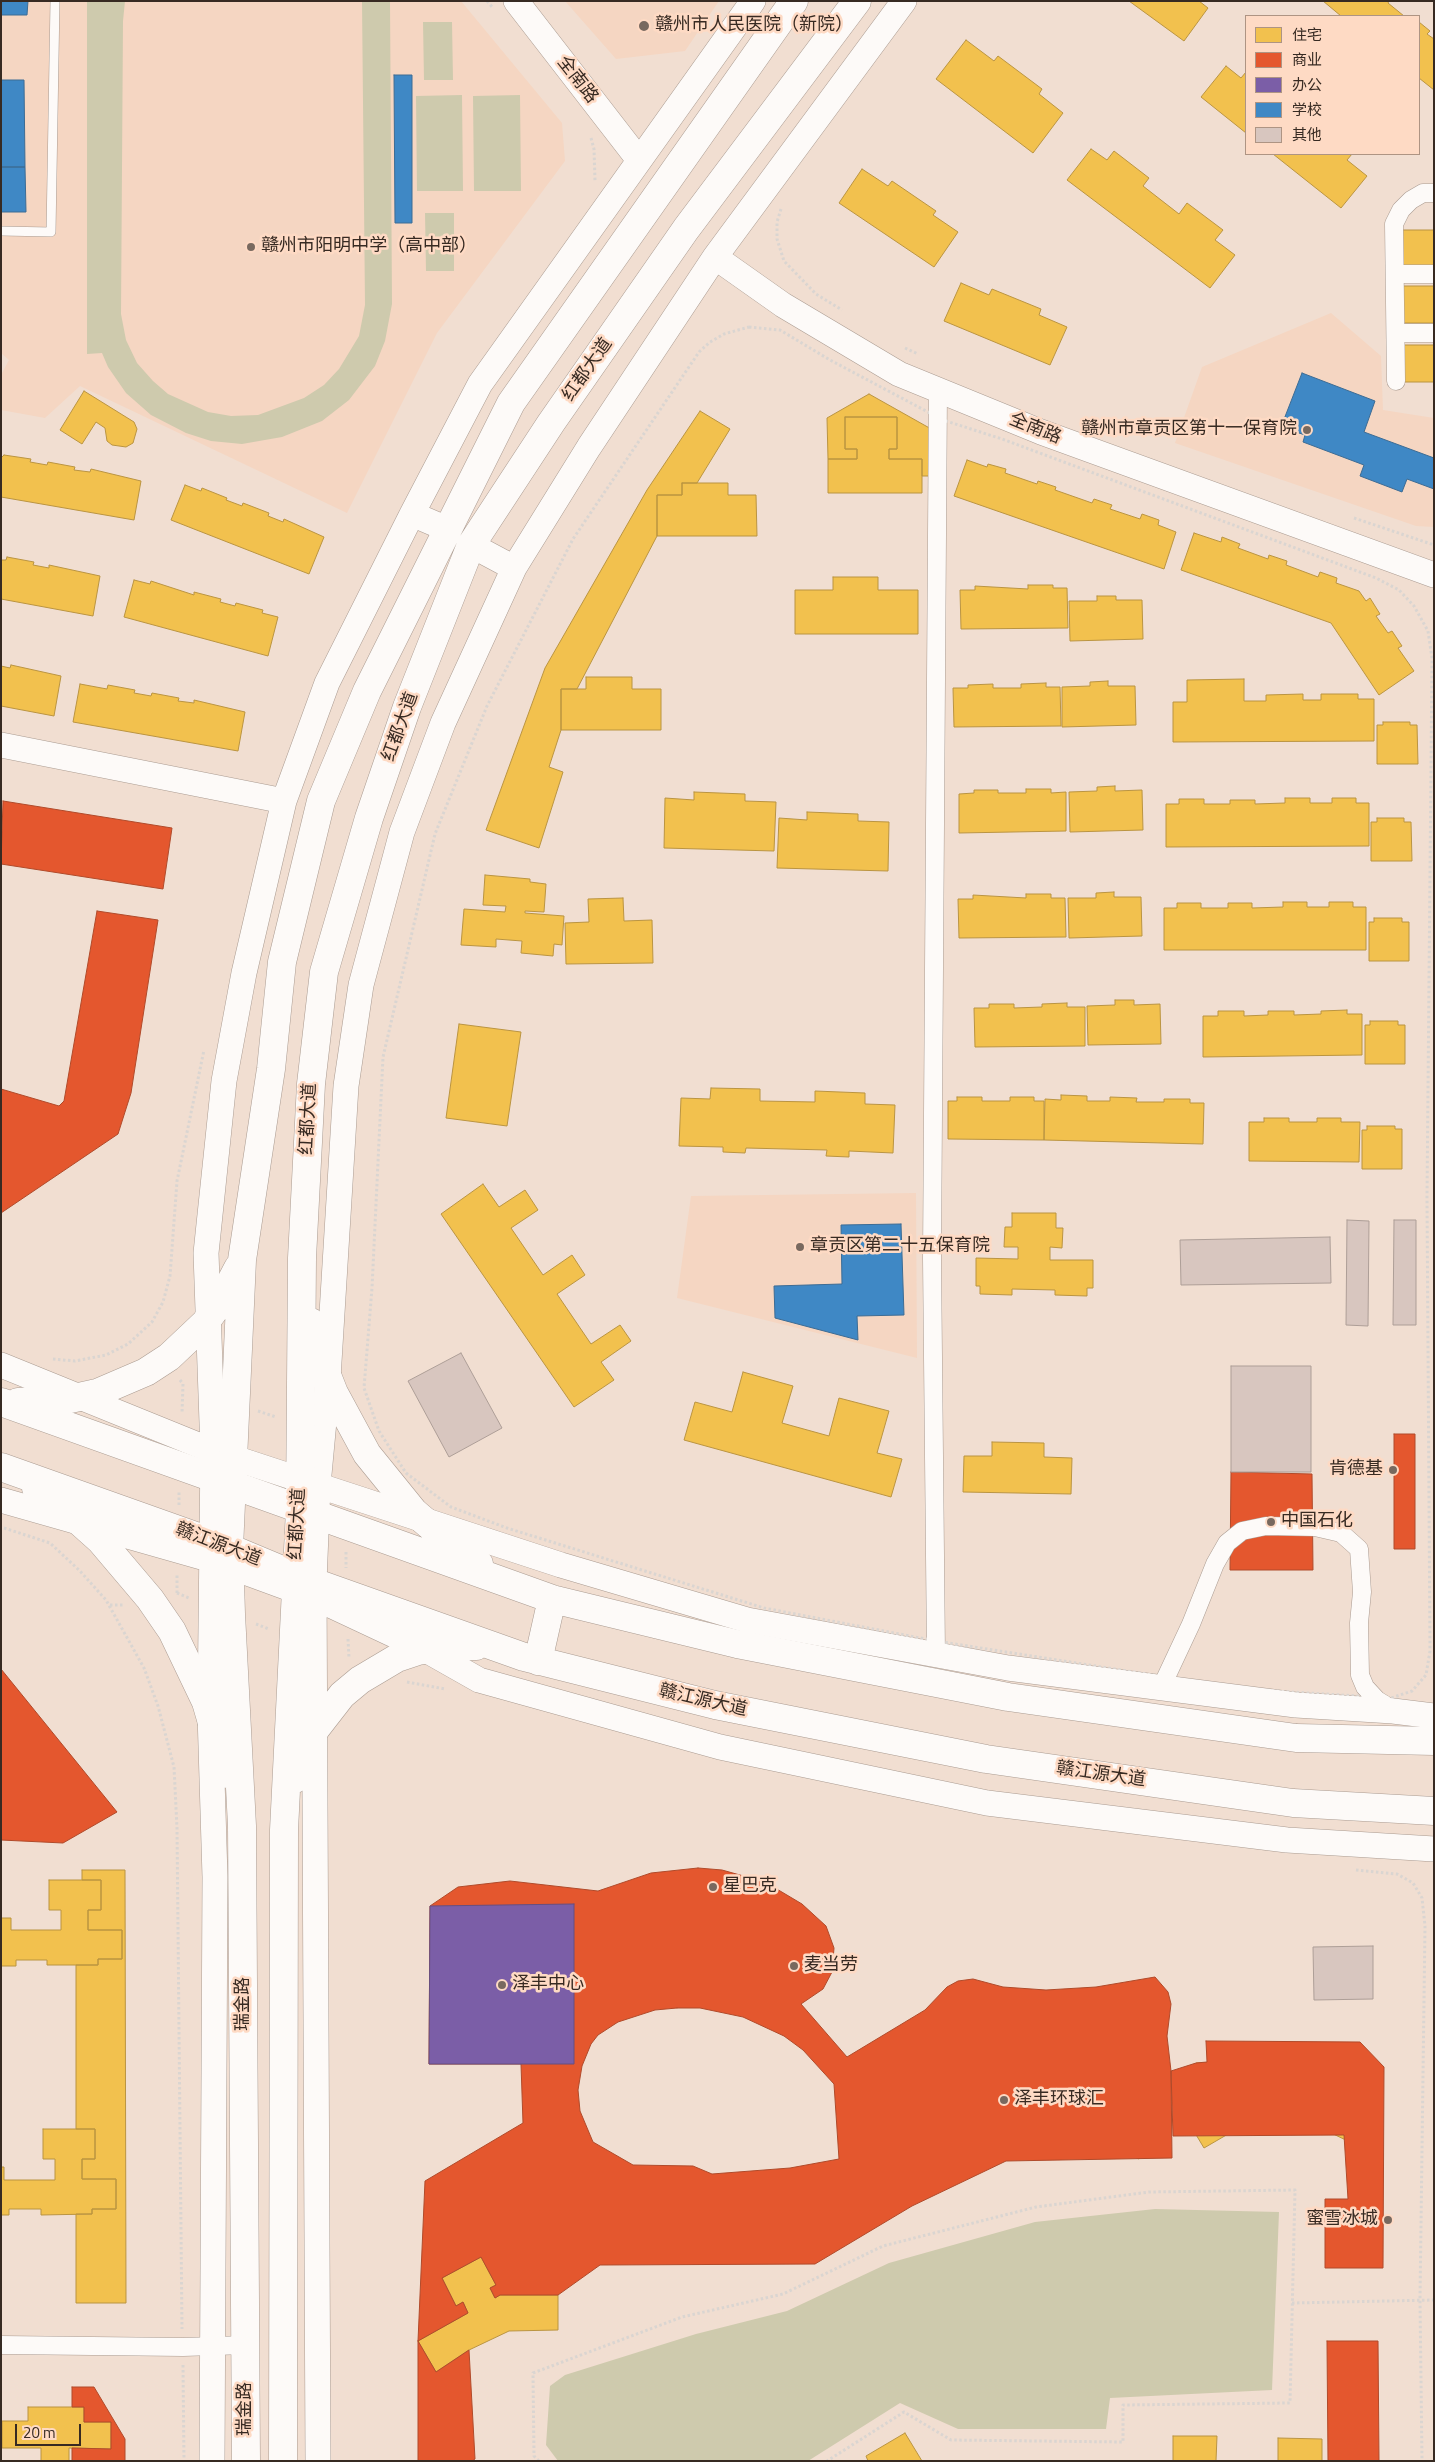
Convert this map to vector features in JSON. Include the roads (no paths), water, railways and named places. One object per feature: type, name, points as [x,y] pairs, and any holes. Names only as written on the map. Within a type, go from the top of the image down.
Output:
[{"type":"main road","points":[[221,1554],[224,1454],[237,1403],[242,1260],[271,1069],[282,962],[321,801],[367,691],[511,403],[794,1]]},
{"type":"main road","name":"红都大道","points":[[305,1586],[309,1482],[301,1426],[302,1258],[311,1084],[324,972],[369,818],[407,707],[471,545],[551,423],[686,229],[857,1]]},
{"type":"main road","points":[[302,1258],[311,1327],[328,1378],[349,1424],[367,1454],[389,1484],[422,1519],[471,1559],[503,1579],[544,1596]]},
{"type":"main road","points":[[1,1401],[43,1402],[79,1397],[122,1384],[146,1372],[188,1341],[209,1318],[232,1282],[242,1260]]},
{"type":"main road","points":[[1,1401],[308,1513],[544,1596],[737,1644],[1008,1697],[1296,1738],[1434,1741]]},
{"type":"main road","points":[[5,1468],[40,1491],[79,1522],[126,1568],[150,1598],[190,1666],[210,1713],[242,1826]]},
{"type":"main road","name":"赣江源大道","points":[[5,1468],[305,1586],[531,1659],[715,1705],[986,1759],[1294,1803],[1434,1811]]},
{"type":"main road","name":"瑞金路","points":[[221,1554],[221,1610],[242,1826],[246,2461]]},
{"type":"main road","points":[[283,2461],[284,1830],[304,1642],[305,1586]]},
{"type":"main road","points":[[284,1830],[296,1774],[313,1734],[327,1712],[360,1680],[397,1658],[426,1650],[460,1646],[482,1647],[531,1659],[544,1596]]},
{"type":"street","name":"全南路","points":[[516,1],[639,160]]},
{"type":"street","points":[[224,1454],[211,1394],[206,1253],[224,1081],[244,973],[284,801],[328,684],[412,514],[480,384],[753,1]]},
{"type":"street","points":[[309,1482],[328,1378],[346,1086],[361,985],[402,832],[443,723],[514,568],[589,447],[715,257],[904,1]]},
{"type":"street","points":[[1396,381],[1394,224],[1401,210],[1411,200],[1423,193],[1434,193]]},
{"type":"street","name":"全南路","points":[[715,257],[783,305],[899,374],[1127,464],[1434,575]]},
{"type":"street","points":[[1394,274],[1434,274]]},
{"type":"street","points":[[1396,333],[1434,333]]},
{"type":"street","points":[[936,1655],[932,1258],[938,390]]},
{"type":"street","points":[[412,514],[447,529]]},
{"type":"street","points":[[471,545],[514,568]]},
{"type":"street","points":[[1,745],[284,801]]},
{"type":"street","points":[[1,1364],[224,1454],[561,1564],[747,1620],[1008,1668],[1296,1705],[1393,1711],[1434,1716]]},
{"type":"street","points":[[1,1500],[79,1522],[221,1554]]},
{"type":"street","points":[[1161,1688],[1191,1624],[1214,1564],[1227,1544],[1242,1531],[1266,1526],[1315,1527],[1341,1533],[1359,1549],[1362,1592],[1359,1623],[1360,1675],[1365,1687],[1377,1700],[1393,1711]]},
{"type":"street","points":[[305,1586],[479,1680],[720,1747],[987,1803],[1287,1840],[1434,1849]]},
{"type":"street","points":[[212,2461],[215,1877],[210,1713],[221,1610]]},
{"type":"street","points":[[304,1642],[313,1734],[318,2461]]},
{"type":"street","points":[[1,2345],[182,2347],[246,2345]]},
{"type":"lane","points":[[1,231],[51,232],[55,1]]},
{"type":"place","name":"赣州市人民医院（新院）","points":[[644,26]]},
{"type":"place","name":"赣州市阳明中学（高中部）","points":[[251,247]]},
{"type":"place","name":"赣州市章贡区第十一保育院","points":[[1307,430]]},
{"type":"place","name":"章贡区第二十五保育院","points":[[800,1247]]},
{"type":"place","name":"肯德基","points":[[1393,1470]]},
{"type":"place","name":"中国石化","points":[[1271,1522]]},
{"type":"place","name":"星巴克","points":[[713,1887]]},
{"type":"place","name":"麦当劳","points":[[794,1966]]},
{"type":"place","name":"泽丰中心","points":[[502,1985]]},
{"type":"place","name":"泽丰环球汇","points":[[1004,2100]]},
{"type":"place","name":"蜜雪冰城","points":[[1388,2220]]}]
